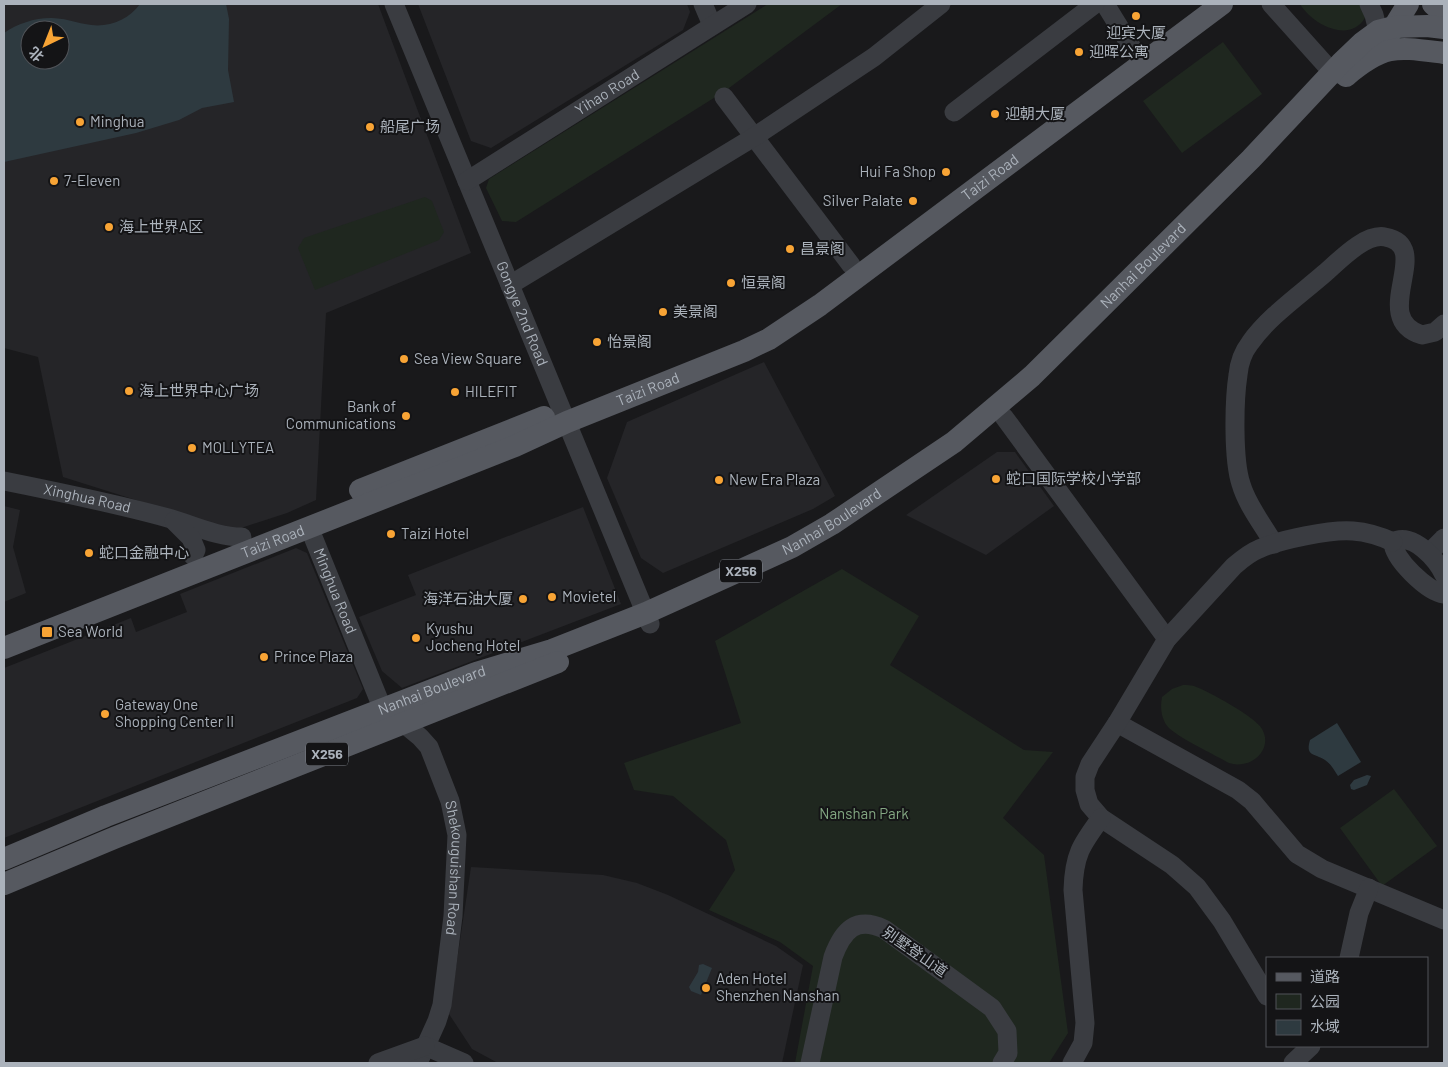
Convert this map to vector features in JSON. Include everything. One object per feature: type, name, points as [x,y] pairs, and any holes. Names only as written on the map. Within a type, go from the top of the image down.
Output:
[{"type":"main road","name":"Taizi Road","points":[[4,648],[515,446],[564,416],[740,338],[785,313],[852,265],[1197,4]]},
{"type":"main road","name":"Taizi Road","points":[[4,632],[242,537],[564,416],[731,357],[769,339],[828,300],[1222,4]]},
{"type":"main road","points":[[1383,37],[1393,4]]},
{"type":"main road","points":[[1383,37],[1408,4]]},
{"type":"main road","points":[[1433,4],[1444,14]]},
{"type":"main road","points":[[1383,37],[1427,26],[1444,28]]},
{"type":"main road","name":"Nanhai Boulevard","points":[[4,859],[106,816],[476,673],[648,619],[792,547],[852,511],[954,442],[1004,401],[1068,342],[1340,70],[1361,63],[1383,37],[1393,49],[1409,48],[1444,53]]},
{"type":"main road","name":"Nanhai Boulevard","points":[[4,884],[114,838],[404,723],[648,619],[746,582],[797,557],[839,533],[920,481],[1004,416],[1076,352],[1240,188],[1340,70]]},
{"type":"street","name":"Gongye 2nd Road","points":[[394,4],[648,619]]},
{"type":"street","points":[[703,4],[712,25]]},
{"type":"street","name":"Yihao Road","points":[[467,181],[746,4]]},
{"type":"street","points":[[510,285],[754,137],[874,57],[941,4]]},
{"type":"street","points":[[954,112],[1095,4]]},
{"type":"street","points":[[1106,4],[1134,51]]},
{"type":"street","points":[[1271,4],[1340,70]]},
{"type":"street","points":[[1286,4],[1340,70]]},
{"type":"street","points":[[1369,4],[1383,37]]},
{"type":"street","points":[[724,97],[852,265]]},
{"type":"street","points":[[1274,544],[1241,486],[1236,464],[1238,374],[1242,358],[1249,343],[1272,319],[1351,251],[1367,241],[1382,236],[1397,242],[1402,246],[1406,255],[1400,304],[1400,317],[1403,322],[1409,329],[1422,335],[1435,332],[1444,324]]},
{"type":"street","points":[[1004,416],[1168,639]]},
{"type":"street","name":"Xinghua Road","points":[[4,481],[76,495],[169,518],[222,534],[242,537]]},
{"type":"street","name":"Xinghua Road","points":[[169,518],[193,541],[196,550],[194,556]]},
{"type":"street","name":"Minghua Road","points":[[309,527],[374,690],[386,709]]},
{"type":"street","points":[[1266,994],[1222,921],[1197,887],[1172,865],[1101,818],[1089,804],[1085,790],[1090,764],[1168,639],[1234,566],[1258,549],[1335,531],[1352,531],[1382,537],[1393,542],[1396,540],[1410,541],[1428,553],[1438,564],[1444,575]]},
{"type":"street","points":[[1428,553],[1444,538]]},
{"type":"street","points":[[1393,542],[1394,551],[1408,568],[1433,589],[1444,595]]},
{"type":"street","name":"Shekouguishan Road","points":[[386,709],[429,747],[450,802],[457,835],[453,916],[442,1005],[422,1055]]},
{"type":"street","points":[[1117,723],[1238,790],[1262,813],[1297,854],[1310,863],[1444,920]]},
{"type":"street","points":[[1072,1063],[1083,1043],[1084,1023],[1073,875],[1078,852],[1101,818]]},
{"type":"street","points":[[1349,957],[1359,913],[1368,888]]},
{"type":"street","name":"别墅登山道","points":[[810,1063],[838,943],[845,932],[858,925],[872,923],[892,935],[992,1008],[1008,1031],[1008,1053],[1002,1063]]},
{"type":"street","points":[[378,1063],[422,1055],[464,1063]]},
{"type":"shaded area","points":[[4,4],[378,4],[471,253],[326,313],[316,500],[287,513],[238,529],[215,525],[63,477],[38,357],[4,348]]},
{"type":"shaded area","points":[[418,4],[687,4],[690,12],[683,30],[491,148],[471,141]]},
{"type":"shaded area","points":[[764,362],[835,496],[813,509],[663,573],[641,558],[607,478],[627,422]]},
{"type":"shaded area","name":"蛇口国际学校小学部","points":[[997,452],[1015,452],[1054,506],[986,555],[906,515]]},
{"type":"shaded area","points":[[4,506],[20,510],[13,547],[26,593],[4,602]]},
{"type":"shaded area","points":[[583,507],[621,604],[402,688],[382,671],[359,617],[416,595],[408,575]]},
{"type":"shaded area","points":[[296,548],[307,553],[363,689],[357,698],[4,838],[4,668],[131,618],[136,632],[187,612],[180,594]]},
{"type":"shaded area","points":[[471,867],[603,875],[637,883],[668,895],[776,946],[803,965],[782,1063],[498,1063],[472,1049],[449,1014]]},
{"type":"green space","points":[[768,4],[842,4],[725,91],[516,222],[502,221],[486,188],[489,179]]},
{"type":"green space","points":[[1300,4],[1363,4],[1365,18],[1358,26],[1350,30],[1331,28],[1313,18]]},
{"type":"green space","points":[[1223,42],[1262,94],[1182,153],[1143,101]]},
{"type":"green space","points":[[425,197],[432,201],[444,232],[439,240],[315,290],[298,248],[304,238]]},
{"type":"green space","name":"Nanshan Park","points":[[842,569],[919,616],[890,665],[1024,750],[1053,752],[1003,818],[1044,855],[1068,1033],[1049,1063],[795,1063],[813,966],[780,942],[709,910],[735,870],[726,840],[673,796],[634,790],[624,763],[741,723],[715,641]]},
{"type":"green space","points":[[1183,685],[1194,686],[1210,693],[1242,711],[1258,724],[1265,737],[1265,744],[1258,756],[1245,764],[1229,763],[1188,741],[1168,727],[1162,712],[1162,697],[1172,689]]},
{"type":"green space","points":[[1394,789],[1437,846],[1382,886],[1340,828]]},
{"type":"water","points":[[140,4],[226,4],[229,19],[228,70],[234,102],[202,108],[179,120],[136,133],[4,162],[4,33],[20,24],[20,70],[70,70],[70,21],[101,25],[116,22],[129,15]]},
{"type":"water","points":[[45,18],[66,20],[34,20]]},
{"type":"water","points":[[1337,723],[1361,762],[1338,776],[1327,762],[1312,754],[1309,749],[1310,740]]},
{"type":"water","points":[[1367,775],[1371,776],[1367,785],[1354,790],[1351,789],[1350,785],[1354,780]]},
{"type":"water","points":[[703,964],[712,968],[701,995],[691,991],[689,987],[698,972],[699,965]]},
{"type":"place","name":"迎宾大厦","points":[[1136,16]]},
{"type":"place","name":"迎晖公寓","points":[[1079,52]]},
{"type":"place","name":"迎朝大厦","points":[[995,114]]},
{"type":"place","name":"Minghua","points":[[80,122]]},
{"type":"place","name":"船尾广场","points":[[370,127]]},
{"type":"place","name":"Hui Fa Shop","points":[[946,172]]},
{"type":"place","name":"7-Eleven","points":[[54,181]]},
{"type":"place","name":"Silver Palate","points":[[913,201]]},
{"type":"place","name":"海上世界A区","points":[[109,227]]},
{"type":"place","name":"昌景阁","points":[[790,249]]},
{"type":"place","name":"恒景阁","points":[[731,283]]},
{"type":"place","name":"美景阁","points":[[663,312]]},
{"type":"place","name":"怡景阁","points":[[597,342]]},
{"type":"place","name":"Sea View Square","points":[[404,359]]},
{"type":"place","name":"海上世界中心广场","points":[[129,391]]},
{"type":"place","name":"HILEFIT","points":[[455,392]]},
{"type":"place","name":"Bank of Communications","points":[[406,416]]},
{"type":"place","name":"MOLLYTEA","points":[[192,448]]},
{"type":"place","name":"蛇口国际学校小学部","points":[[996,479]]},
{"type":"place","name":"New Era Plaza","points":[[719,480]]},
{"type":"place","name":"Taizi Hotel","points":[[391,534]]},
{"type":"place","name":"蛇口金融中心","points":[[89,553]]},
{"type":"place","name":"Movietel","points":[[552,597]]},
{"type":"place","name":"海洋石油大厦","points":[[523,599]]},
{"type":"place","name":"Sea World","points":[[47,632]]},
{"type":"place","name":"Kyushu Jocheng Hotel","points":[[416,638]]},
{"type":"place","name":"Prince Plaza","points":[[264,657]]},
{"type":"place","name":"Gateway One Shopping Center II","points":[[105,714]]},
{"type":"place","name":"Aden Hotel Shenzhen Nanshan","points":[[706,988]]}]
